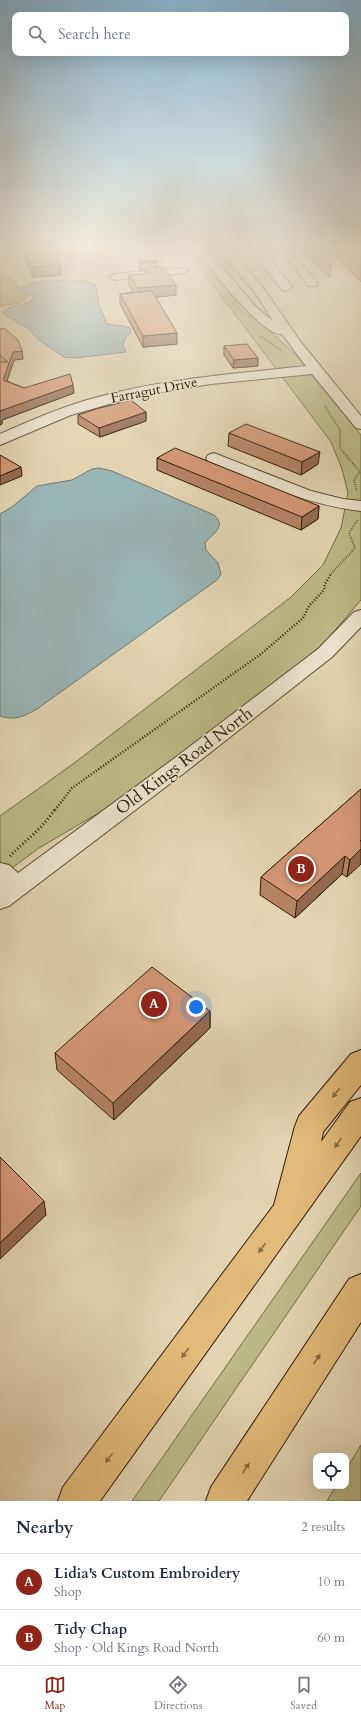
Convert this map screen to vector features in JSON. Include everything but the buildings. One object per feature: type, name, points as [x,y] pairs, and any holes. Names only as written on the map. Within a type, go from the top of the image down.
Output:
[{"type":"highway","points":[[285,1216],[310,1126],[361,1063]]},
{"type":"highway","points":[[77,1501],[361,1112]]},
{"type":"highway","points":[[225,1501],[361,1291]]},
{"type":"street","points":[[263,319],[295,344]]},
{"type":"street","points":[[278,319],[295,344],[361,425]]},
{"type":"street","name":"Farragut Drive","points":[[0,440],[64,412],[127,394],[188,383],[316,370]]},
{"type":"street","points":[[214,458],[294,491],[341,504],[360,501]]},
{"type":"street","name":"Old Kings Road North","points":[[6,879],[180,765],[325,653],[361,616]]},
{"type":"path","points":[[261,336],[286,355]]},
{"type":"path","points":[[324,403],[329,414],[340,430],[340,448],[360,472],[354,480],[360,501]]},
{"type":"path","points":[[6,879],[22,846],[34,832],[47,822],[60,802],[72,788],[254,660],[303,618],[309,606],[324,590],[325,584],[332,572],[353,552],[355,548],[354,543],[349,533],[361,517]]},
{"type":"shaded area","points":[[239,319],[257,319],[297,356],[361,435],[361,600],[324,643],[277,683],[112,805],[39,848],[0,877],[0,816],[73,764],[291,597],[323,565],[341,528],[348,493],[342,469],[331,442]]},
{"type":"shaded area","points":[[361,1173],[361,1206],[159,1501],[132,1501]]},
{"type":"shaded area","points":[[361,1445],[361,1501],[327,1501],[334,1489],[349,1489],[349,1465]]},
{"type":"water","points":[[12,319],[105,319],[107,324],[130,328],[131,332],[125,338],[123,346],[126,352],[75,358],[64,357],[39,340],[29,329]]},
{"type":"water","points":[[99,468],[112,471],[214,515],[218,519],[219,526],[215,533],[205,543],[206,550],[218,563],[221,574],[217,580],[37,709],[28,714],[15,718],[0,716],[0,514],[12,507],[37,486],[72,480],[92,469]]},
{"type":"place","name":"Tidy Chap","points":[[301,869]]},
{"type":"place","name":"Lidia's Custom Embroidery","points":[[154,1004]]}]
